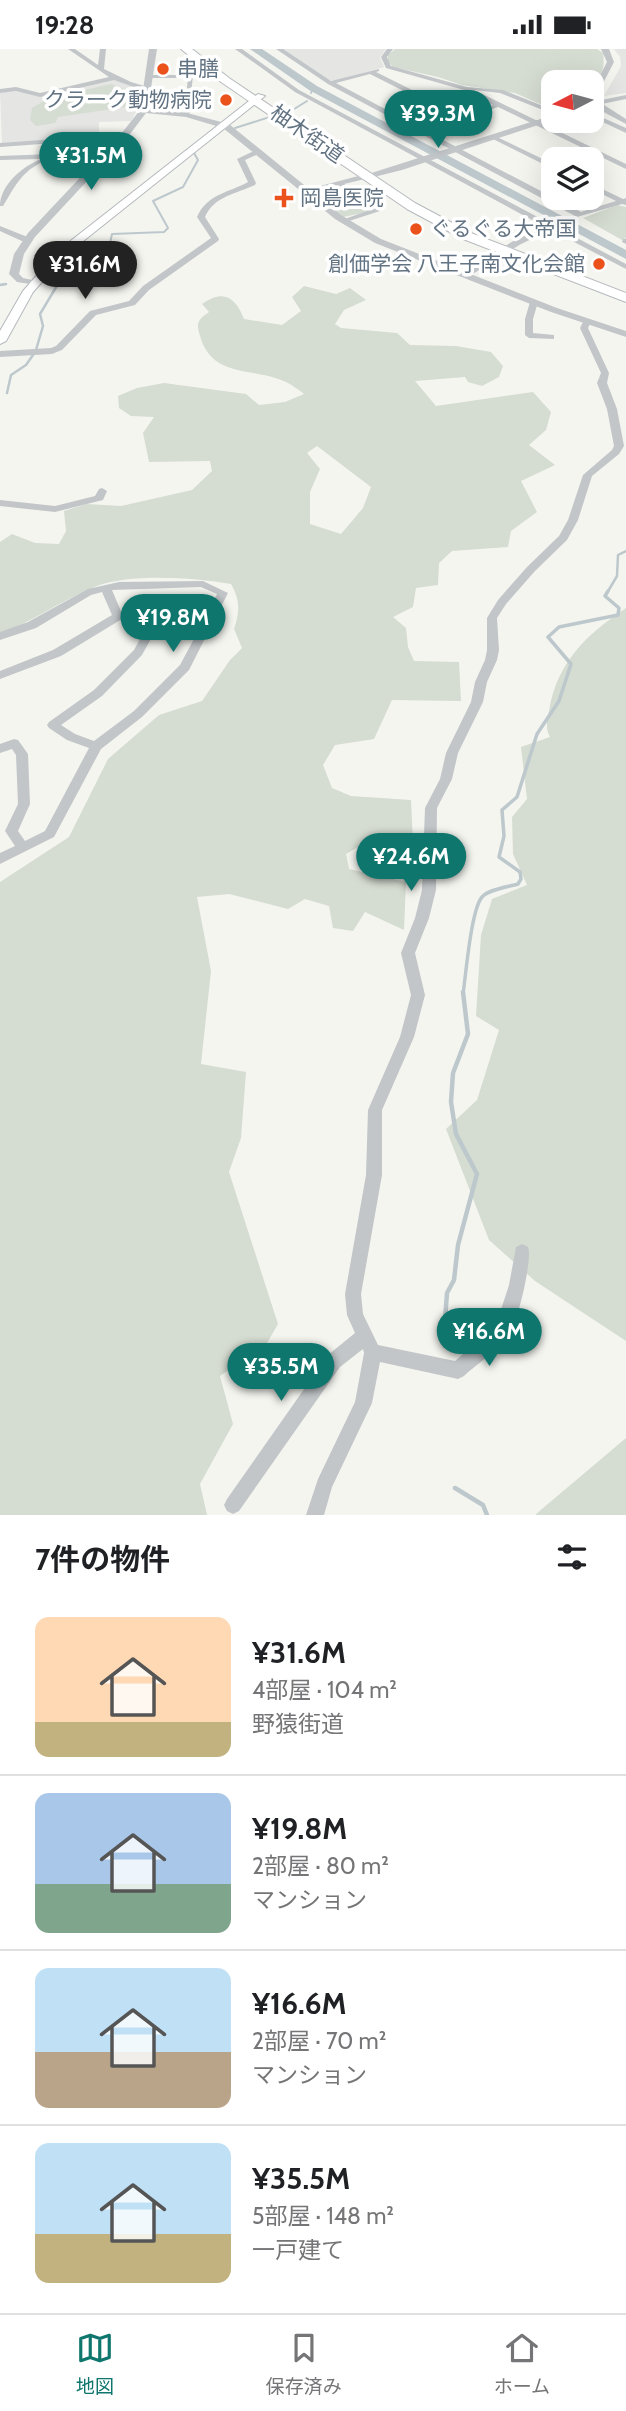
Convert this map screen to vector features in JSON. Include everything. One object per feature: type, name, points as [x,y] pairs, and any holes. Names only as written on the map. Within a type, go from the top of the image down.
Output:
[{"type":"main road","points":[[186,49],[256,97]]},
{"type":"main road","points":[[199,49],[256,97]]},
{"type":"main road","points":[[0,319],[29,283],[86,232],[219,123],[256,97]]},
{"type":"main road","name":"柚木街道","points":[[256,97],[431,218],[626,296]]},
{"type":"main road","points":[[0,341],[29,283]]},
{"type":"street","points":[[71,49],[89,65],[101,68],[138,87],[148,88]]},
{"type":"street","points":[[101,68],[103,49]]},
{"type":"street","points":[[29,283],[15,277],[14,270],[27,240],[124,137],[144,110],[153,49]]},
{"type":"street","points":[[238,49],[297,91],[626,267]]},
{"type":"street","points":[[279,49],[330,83],[451,151],[580,215],[625,201]]},
{"type":"street","points":[[388,67],[384,57],[390,49]]},
{"type":"street","points":[[604,77],[611,66],[611,58],[605,49]]},
{"type":"street","points":[[330,83],[388,67],[428,76],[466,89],[626,167]]},
{"type":"street","points":[[371,72],[461,117]]},
{"type":"street","points":[[150,76],[191,76],[187,115]]},
{"type":"street","points":[[0,91],[16,89],[40,95],[117,77]]},
{"type":"street","points":[[466,89],[501,91],[541,109]]},
{"type":"street","points":[[604,101],[626,97]]},
{"type":"street","points":[[419,131],[499,105]]},
{"type":"street","points":[[604,108],[625,121]]},
{"type":"street","points":[[144,110],[187,115],[219,123],[343,221],[378,241],[587,322],[626,334]]},
{"type":"street","points":[[305,191],[428,159],[541,121]]},
{"type":"street","points":[[604,121],[626,131]]},
{"type":"street","points":[[0,204],[16,185],[23,171],[51,156],[113,137]]},
{"type":"street","points":[[0,145],[124,137]]},
{"type":"street","points":[[493,137],[541,161]]},
{"type":"street","points":[[0,354],[52,351],[59,348],[93,313],[132,303],[146,288],[215,239],[201,218],[202,213],[211,200],[252,183],[241,159],[259,152]]},
{"type":"street","points":[[0,158],[51,156]]},
{"type":"street","points":[[338,183],[376,211],[343,221]]},
{"type":"street","points":[[604,191],[625,201]]},
{"type":"street","points":[[0,227],[27,240]]},
{"type":"street","points":[[465,275],[506,249],[552,227]]},
{"type":"street","points":[[534,302],[529,319],[529,335],[551,337]]},
{"type":"street","points":[[315,1515],[324,1485],[363,1403],[369,1344],[355,1315],[354,1294],[374,1175],[374,1109],[414,1017],[418,995],[408,953],[422,918],[429,890],[431,808],[446,779],[452,753],[477,702],[481,682],[491,660],[494,650],[492,618],[524,576],[563,538],[573,520],[588,475],[616,452],[619,446],[612,409],[601,383],[606,373],[595,360],[593,342],[584,328],[587,322]]},
{"type":"street","points":[[0,502],[55,509],[99,498],[102,491]]},
{"type":"street","points":[[0,636],[32,625],[88,592],[106,588],[134,583],[203,584],[223,593],[185,667],[138,714],[96,746],[50,834],[0,859]]},
{"type":"street","points":[[0,675],[57,653],[118,616],[106,588]]},
{"type":"street","points":[[96,746],[71,737],[53,725],[98,693],[138,652],[159,615],[184,615],[210,620]]},
{"type":"street","points":[[0,749],[14,743],[22,754],[24,804],[11,831],[23,848]]},
{"type":"street","points":[[233,1505],[334,1361],[369,1344],[458,1370],[503,1330],[517,1285],[522,1252]]},
{"type":"shaded area","points":[[281,49],[386,49],[380,57],[384,67],[335,81],[328,80]]},
{"type":"shaded area","points":[[395,49],[597,49],[603,53],[603,65],[602,70],[541,70],[541,104],[515,93],[462,85],[393,67],[388,61],[388,55]]},
{"type":"shaded area","points":[[614,49],[626,49],[626,93],[604,96],[621,66],[620,57]]},
{"type":"shaded area","points":[[114,79],[139,90],[137,110],[131,121],[99,122],[99,137],[2,143],[0,92],[22,91],[39,96]]},
{"type":"shaded area","points":[[111,84],[130,91],[126,107],[58,117],[55,123],[36,126],[30,120],[32,108],[49,98]]},
{"type":"shaded area","points":[[337,185],[369,209],[368,212],[343,217],[313,192]]},
{"type":"shaded area","points":[[617,205],[626,207],[626,238],[622,240],[583,218]]},
{"type":"shaded area","points":[[304,286],[336,294],[350,288],[366,300],[344,310],[335,324],[341,328],[397,333],[410,345],[456,346],[491,352],[503,366],[499,377],[482,386],[468,382],[465,377],[415,381],[436,406],[533,392],[551,412],[546,430],[529,445],[555,465],[521,481],[537,512],[511,531],[508,547],[452,551],[439,563],[438,585],[416,588],[413,607],[393,617],[406,628],[408,647],[414,661],[459,662],[461,701],[392,700],[374,739],[335,745],[323,765],[332,788],[351,796],[411,800],[413,843],[368,841],[346,854],[349,869],[406,882],[404,930],[365,912],[353,931],[333,928],[329,906],[305,899],[288,909],[229,894],[197,897],[211,971],[201,1064],[246,1072],[241,1138],[229,1172],[278,1324],[267,1343],[220,1376],[233,1424],[200,1484],[207,1515],[0,1515],[0,882],[69,837],[108,759],[159,715],[202,701],[230,660],[242,648],[234,629],[238,606],[231,584],[182,579],[128,579],[97,586],[0,634],[0,542],[12,534],[35,543],[59,544],[66,531],[64,511],[87,504],[121,506],[192,490],[212,471],[210,461],[149,462],[143,433],[154,417],[131,416],[119,408],[118,396],[137,388],[164,383],[246,394],[259,405],[285,402],[304,394],[274,377],[237,370],[216,360],[207,352],[198,330],[199,321],[209,312],[202,304],[210,299],[223,296],[228,298],[237,305],[244,319],[282,325],[301,311],[292,297]],"holes":[[[317,446],[371,487],[363,508],[341,534],[310,524],[310,492],[320,469],[307,453]]]},
{"type":"shaded area","points":[[626,608],[626,1341],[535,1281],[489,1240],[446,1129],[477,1100],[499,1030],[476,1016],[481,935],[492,899],[527,885],[513,854],[512,817],[527,799],[521,747],[550,737],[547,727],[549,711],[559,678],[567,664],[587,639]]},
{"type":"shaded area","points":[[626,1438],[626,1515],[536,1515],[536,1514]]},
{"type":"waterway","points":[[255,49],[313,88],[626,255]]},
{"type":"waterway","points":[[311,93],[313,88]]},
{"type":"waterway","points":[[291,111],[307,101]]},
{"type":"waterway","points":[[235,128],[273,116]]},
{"type":"waterway","points":[[47,280],[117,269],[123,258],[109,248],[112,234],[164,232],[168,228],[153,201],[183,187],[198,160],[194,153]]},
{"type":"waterway","points":[[57,286],[60,281]]},
{"type":"waterway","points":[[0,285],[6,284]]},
{"type":"waterway","points":[[36,350],[43,326],[40,314],[58,284]]},
{"type":"waterway","points":[[7,393],[11,375],[26,365],[33,355]]},
{"type":"waterway","points":[[607,593],[617,576],[618,555],[626,551]]},
{"type":"waterway","points":[[463,993],[478,904],[485,894],[518,884],[521,879],[520,872],[499,857],[504,836],[502,810],[517,797],[537,734],[559,701],[571,664],[548,637],[559,627],[618,615],[619,608],[605,596],[608,591]]},
{"type":"waterway","points":[[451,1343],[445,1320],[447,1293],[454,1280],[458,1245],[477,1174],[456,1134],[451,1102],[453,1073],[468,1034],[463,993]]},
{"type":"waterway","points":[[455,1488],[483,1505],[487,1515]]},
{"type":"place","name":"串膳","points":[[163,69]]},
{"type":"place","name":"クラーク動物病院","points":[[226,100]]},
{"type":"place","name":"岡島医院","points":[[284,198]]},
{"type":"place","name":"ぐるぐる大帝国","points":[[416,229]]},
{"type":"place","name":"創価学会 八王子南文化会館","points":[[599,264]]}]
